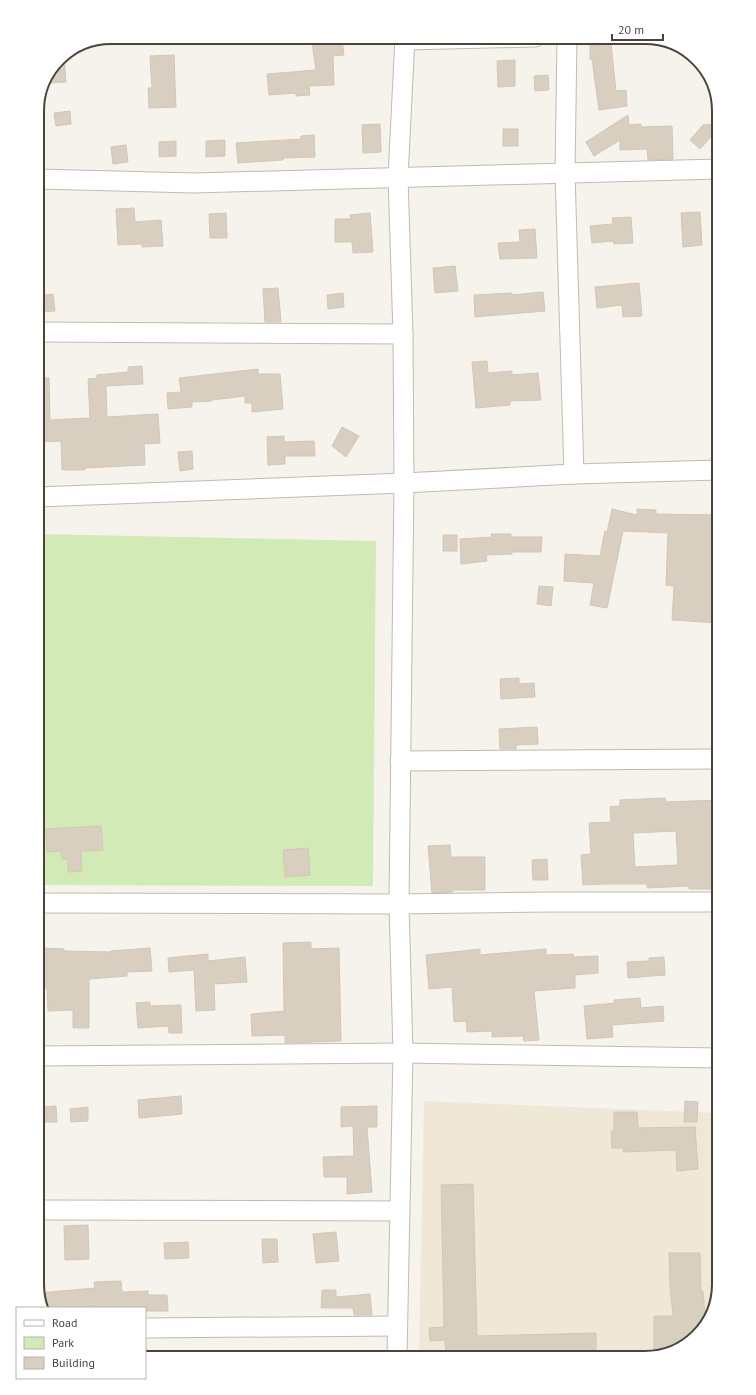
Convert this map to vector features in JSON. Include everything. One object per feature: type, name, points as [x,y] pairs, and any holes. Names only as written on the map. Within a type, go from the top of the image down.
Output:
[{"type":"street","points":[[397,1351],[403,1053],[399,904],[404,483],[403,334],[398,177],[405,44]]},
{"type":"street","points":[[567,44],[565,173],[574,474]]},
{"type":"street","points":[[44,179],[194,183],[712,168]]},
{"type":"street","points":[[44,332],[403,334]]},
{"type":"street","points":[[44,497],[404,483],[574,474],[712,470]]},
{"type":"street","points":[[400,761],[712,759]]},
{"type":"street","points":[[44,903],[399,904],[712,902]]},
{"type":"street","points":[[44,1056],[403,1053],[712,1058]]},
{"type":"street","points":[[44,1210],[400,1211]]},
{"type":"street","points":[[146,1328],[397,1326]]},
{"type":"shaded area","points":[[424,1101],[712,1113],[711,1297],[701,1321],[689,1334],[671,1346],[658,1350],[645,1351],[419,1351]]},
{"type":"green space","points":[[44,534],[376,541],[373,886],[44,885]]},
{"type":"building","points":[[312,44],[343,44],[344,55],[333,56],[334,85],[309,86],[310,95],[296,96],[296,93],[269,95],[267,74],[316,70]]},
{"type":"building","points":[[611,44],[616,91],[626,90],[627,106],[599,110],[592,59],[590,59],[590,45]]},
{"type":"building","points":[[174,55],[176,107],[149,108],[148,88],[152,88],[150,56]]},
{"type":"building","points":[[515,60],[515,86],[498,87],[497,61]]},
{"type":"building","points":[[65,63],[66,82],[50,83],[58,70]]},
{"type":"building","points":[[548,75],[549,90],[535,91],[534,76]]},
{"type":"building","points":[[70,111],[71,124],[56,126],[54,113]]},
{"type":"building","points":[[628,115],[629,125],[641,124],[641,127],[672,126],[673,159],[648,160],[647,149],[620,150],[620,140],[594,156],[586,142]]},
{"type":"building","points":[[380,124],[381,152],[363,153],[362,125]]},
{"type":"building","points":[[712,124],[712,136],[700,149],[690,140],[703,125]]},
{"type":"building","points":[[503,129],[518,129],[518,146],[503,146]]},
{"type":"building","points":[[314,135],[315,157],[283,158],[283,160],[238,163],[236,143],[301,139],[301,136]]},
{"type":"building","points":[[225,140],[225,156],[206,157],[206,141]]},
{"type":"building","points":[[176,141],[176,156],[159,157],[159,142]]},
{"type":"building","points":[[126,145],[128,162],[113,164],[111,147]]},
{"type":"building","points":[[134,208],[135,222],[161,220],[163,246],[142,247],[142,244],[118,245],[116,209]]},
{"type":"building","points":[[700,212],[702,245],[683,247],[681,213]]},
{"type":"building","points":[[226,213],[227,238],[210,238],[209,214]]},
{"type":"building","points":[[370,213],[373,252],[353,253],[352,242],[335,242],[335,219],[351,219],[350,215]]},
{"type":"building","points":[[631,217],[633,243],[614,244],[613,241],[592,243],[590,226],[613,224],[612,218]]},
{"type":"building","points":[[535,229],[537,258],[500,259],[498,243],[520,242],[519,230]]},
{"type":"building","points":[[455,266],[458,291],[435,293],[433,268]]},
{"type":"building","points":[[639,283],[642,316],[623,317],[622,305],[597,308],[595,287]]},
{"type":"building","points":[[278,288],[281,322],[265,322],[263,289]]},
{"type":"building","points":[[543,292],[545,311],[475,317],[474,295],[512,293],[512,295]]},
{"type":"building","points":[[343,293],[344,307],[328,309],[327,295]]},
{"type":"building","points":[[53,294],[55,311],[44,312],[44,295]]},
{"type":"building","points":[[487,361],[488,373],[512,371],[512,375],[538,373],[541,400],[510,401],[510,405],[476,408],[472,362]]},
{"type":"building","points":[[142,366],[143,384],[106,386],[107,417],[158,414],[160,443],[144,444],[145,465],[84,468],[85,470],[62,470],[61,441],[44,442],[44,378],[49,378],[50,420],[90,418],[88,379],[97,378],[97,375],[128,372],[128,367]]},
{"type":"building","points":[[258,369],[258,374],[280,374],[283,409],[252,412],[252,403],[245,403],[245,396],[212,401],[192,402],[192,407],[168,409],[167,393],[181,392],[179,378]]},
{"type":"building","points":[[342,427],[359,436],[346,457],[332,446]]},
{"type":"building","points":[[284,436],[284,442],[314,441],[315,456],[285,456],[285,464],[268,465],[267,437]]},
{"type":"building","points":[[192,451],[193,469],[180,471],[178,452]]},
{"type":"building","points":[[612,509],[637,515],[637,509],[656,510],[656,514],[712,515],[712,623],[672,620],[674,586],[666,585],[668,533],[623,531],[607,608],[590,605],[594,583],[564,581],[565,554],[600,556],[605,531],[607,532]]},
{"type":"building","points":[[491,534],[511,534],[511,537],[542,537],[541,552],[512,552],[512,554],[486,555],[487,561],[461,564],[460,539],[492,537]]},
{"type":"building","points":[[443,535],[457,535],[457,551],[443,551]]},
{"type":"building","points":[[539,586],[553,587],[551,606],[537,604]]},
{"type":"building","points":[[519,678],[519,684],[534,683],[535,697],[501,699],[500,679]]},
{"type":"building","points":[[537,727],[538,744],[516,745],[516,749],[500,749],[499,729]]},
{"type":"building","points":[[665,798],[666,802],[712,800],[712,889],[689,889],[689,886],[647,888],[647,884],[583,885],[581,855],[591,854],[589,823],[611,822],[610,807],[620,806],[620,800]],"holes":[[[676,831],[678,865],[635,867],[633,833]]]},
{"type":"building","points":[[101,826],[103,850],[81,851],[82,871],[68,872],[68,859],[62,859],[61,851],[47,852],[46,829]]},
{"type":"building","points":[[450,845],[451,857],[485,857],[485,890],[453,890],[453,892],[432,893],[428,846]]},
{"type":"building","points":[[308,848],[310,875],[285,877],[283,850]]},
{"type":"building","points":[[547,859],[548,880],[533,880],[532,860]]},
{"type":"building","points":[[311,942],[311,949],[339,948],[341,1041],[285,1043],[285,1035],[252,1036],[251,1014],[284,1011],[283,943]]},
{"type":"building","points":[[44,948],[64,949],[64,951],[111,952],[150,948],[152,971],[127,972],[127,976],[89,979],[89,1028],[73,1028],[73,1010],[48,1011],[47,988],[44,988]]},
{"type":"building","points":[[480,949],[480,955],[546,949],[546,955],[573,954],[574,957],[598,956],[598,973],[575,975],[575,988],[534,991],[539,1040],[524,1041],[523,1036],[492,1037],[492,1031],[467,1032],[466,1021],[454,1022],[452,987],[429,989],[426,955]]},
{"type":"building","points":[[208,954],[208,961],[245,957],[247,982],[214,984],[215,1010],[196,1011],[194,970],[169,972],[168,958]]},
{"type":"building","points":[[664,957],[665,975],[628,978],[627,962],[649,961],[649,958]]},
{"type":"building","points":[[640,998],[641,1008],[663,1006],[664,1021],[612,1025],[613,1037],[587,1039],[584,1006],[615,1003],[614,1000]]},
{"type":"building","points":[[150,1002],[150,1006],[181,1005],[182,1033],[169,1033],[168,1026],[138,1028],[136,1003]]},
{"type":"building","points":[[181,1096],[182,1114],[139,1118],[138,1100]]},
{"type":"building","points":[[685,1101],[698,1102],[697,1122],[684,1122]]},
{"type":"building","points":[[56,1106],[57,1122],[44,1122],[44,1107]]},
{"type":"building","points":[[377,1106],[377,1127],[367,1127],[372,1192],[347,1194],[347,1177],[324,1177],[323,1157],[354,1156],[353,1126],[341,1127],[341,1107]]},
{"type":"building","points":[[88,1107],[88,1121],[71,1122],[70,1109]]},
{"type":"building","points":[[614,1112],[637,1112],[638,1128],[695,1127],[698,1169],[677,1171],[676,1150],[623,1152],[623,1148],[612,1148],[611,1131],[614,1131]]},
{"type":"building","points":[[473,1184],[477,1336],[596,1333],[596,1351],[446,1351],[445,1340],[430,1341],[429,1328],[444,1327],[441,1185]]},
{"type":"building","points":[[88,1225],[89,1259],[65,1260],[64,1226]]},
{"type":"building","points":[[336,1232],[339,1261],[316,1263],[313,1234]]},
{"type":"building","points":[[262,1239],[277,1239],[278,1262],[263,1263]]},
{"type":"building","points":[[188,1242],[189,1258],[165,1259],[164,1243]]},
{"type":"building","points":[[669,1253],[700,1253],[701,1291],[703,1291],[705,1314],[695,1328],[679,1342],[671,1346],[654,1350],[654,1316],[673,1316]]},
{"type":"building","points":[[121,1281],[122,1292],[148,1291],[148,1295],[167,1295],[168,1311],[146,1311],[146,1307],[48,1307],[45,1292],[95,1288],[94,1282]]},
{"type":"building","points":[[322,1290],[336,1290],[336,1297],[370,1294],[372,1315],[354,1315],[353,1308],[321,1308]]}]
